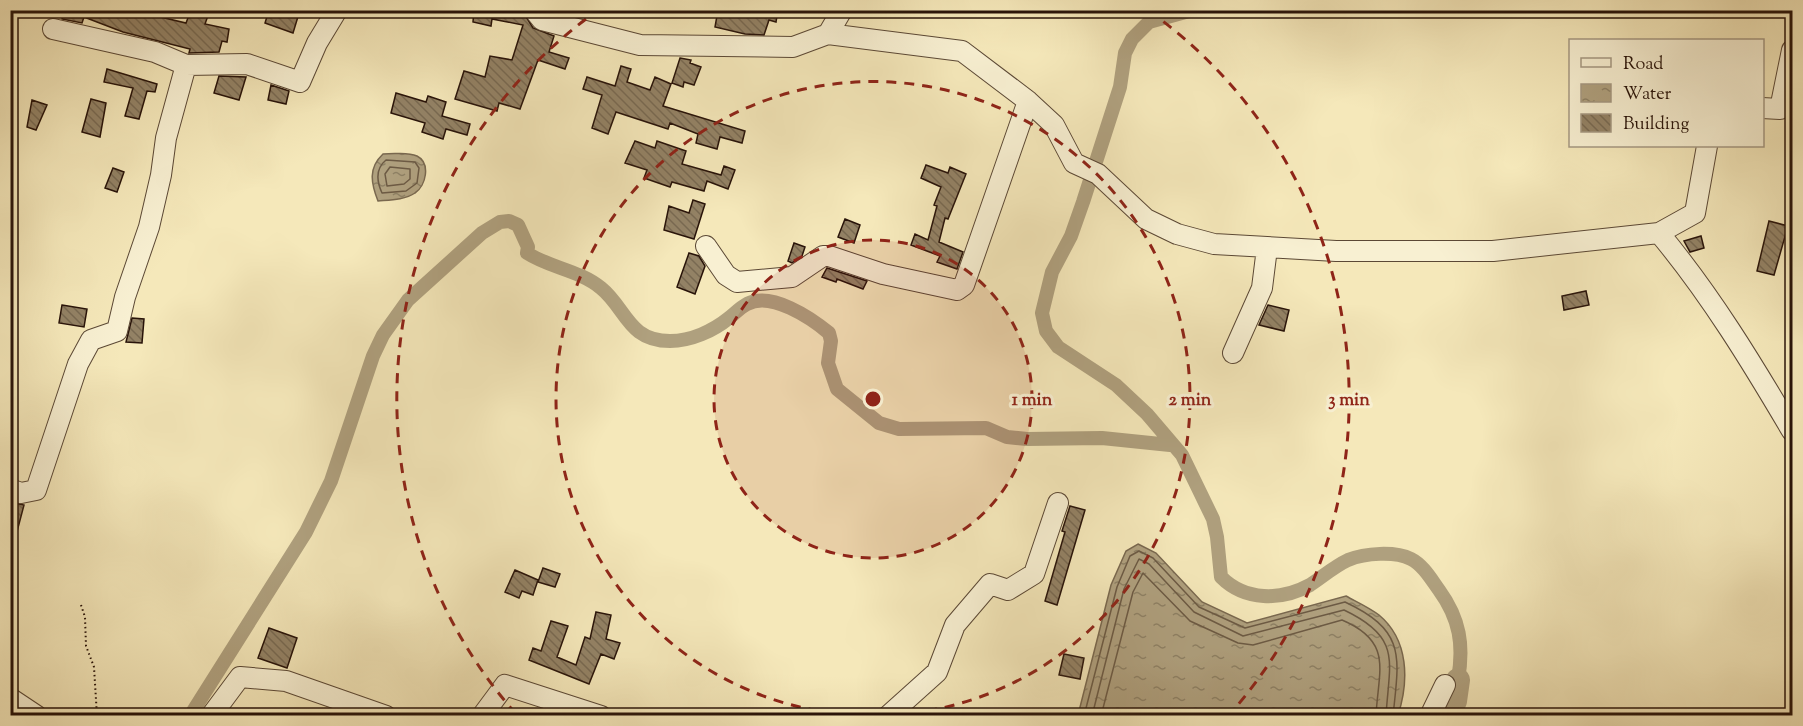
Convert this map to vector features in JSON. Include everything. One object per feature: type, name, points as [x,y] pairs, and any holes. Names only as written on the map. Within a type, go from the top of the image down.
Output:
[{"type":"street","points":[[53,29],[155,52],[186,65],[247,64],[300,82],[317,43],[337,10]]},
{"type":"street","points":[[534,10],[542,20],[640,45],[793,47],[828,34],[962,51],[1029,101],[1054,125],[1074,163],[1098,174],[1146,219],[1177,234],[1214,244],[1267,248],[1493,251],[1659,233],[1695,213],[1707,147]]},
{"type":"street","points":[[828,34],[842,10]]},
{"type":"street","points":[[1764,108],[1780,109],[1792,50]]},
{"type":"street","points":[[10,489],[21,492],[36,490],[78,364],[91,340],[117,331],[125,297],[149,227],[161,175],[166,138],[186,65]]},
{"type":"street","points":[[706,246],[726,275],[737,282],[792,277],[823,256],[829,256],[883,274],[957,290],[964,285],[1029,101]]},
{"type":"street","points":[[1659,233],[1681,260],[1753,363],[1792,431]]},
{"type":"street","points":[[1233,353],[1262,288],[1267,248]]},
{"type":"street","points":[[888,716],[937,672],[955,625],[990,584],[1008,590],[1034,574],[1058,503]]},
{"type":"street","points":[[211,716],[240,677],[286,681],[386,716]]},
{"type":"street","points":[[482,716],[505,685],[600,716]]},
{"type":"street","points":[[1430,716],[1445,685]]},
{"type":"street","points":[[10,699],[37,716]]},
{"type":"path","points":[[81,605],[85,617],[86,646],[94,667],[97,716]]},
{"type":"water","points":[[383,154],[410,154],[421,159],[425,174],[419,190],[407,197],[378,201],[372,176],[378,159]]},
{"type":"water","points":[[1138,544],[1156,553],[1202,602],[1247,623],[1346,596],[1375,612],[1389,625],[1396,636],[1404,662],[1404,689],[1398,715],[1078,715],[1111,585],[1126,551]]},
{"type":"building","points":[[64,10],[131,10],[186,23],[191,10],[210,10],[205,24],[229,29],[227,42],[222,41],[219,52],[189,53],[190,49],[123,32],[84,17],[82,23],[62,19]]},
{"type":"building","points":[[269,10],[300,10],[293,33],[265,23]]},
{"type":"building","points":[[474,10],[522,10],[533,28],[554,36],[549,52],[569,58],[565,69],[538,60],[520,109],[499,103],[497,111],[455,99],[464,71],[485,77],[490,56],[512,60],[523,25],[492,19],[491,26],[473,22]]},
{"type":"building","points":[[718,10],[778,10],[776,22],[769,20],[764,35],[745,34],[715,27]]},
{"type":"building","points":[[680,58],[691,60],[690,63],[701,67],[694,85],[684,82],[683,87],[672,83]]},
{"type":"building","points":[[621,66],[631,69],[627,82],[650,90],[655,77],[671,84],[663,106],[745,131],[742,143],[720,137],[717,149],[696,143],[698,134],[670,123],[668,129],[616,112],[608,134],[592,128],[602,95],[583,89],[587,77],[615,86]]},
{"type":"building","points":[[107,69],[157,84],[155,92],[147,91],[139,119],[125,116],[133,88],[104,82]]},
{"type":"building","points":[[219,76],[246,77],[239,100],[214,93]]},
{"type":"building","points":[[271,85],[289,91],[286,104],[268,100]]},
{"type":"building","points":[[396,93],[426,102],[428,96],[446,102],[442,116],[470,124],[467,135],[446,129],[443,139],[422,132],[425,123],[391,113]]},
{"type":"building","points":[[91,99],[106,103],[100,137],[82,132]]},
{"type":"building","points":[[32,100],[47,105],[36,130],[27,127]]},
{"type":"building","points":[[635,141],[655,148],[657,141],[686,151],[682,164],[721,175],[724,166],[735,170],[728,189],[707,181],[704,191],[672,182],[670,187],[644,178],[647,170],[625,163]]},
{"type":"building","points":[[926,165],[948,173],[950,167],[966,174],[948,219],[945,218],[939,242],[963,252],[957,269],[937,262],[940,256],[911,245],[915,234],[928,240],[937,206],[934,205],[941,187],[921,178]]},
{"type":"building","points":[[113,168],[124,172],[117,192],[105,188]]},
{"type":"building","points":[[693,200],[705,204],[694,239],[664,230],[669,206],[689,213]]},
{"type":"building","points":[[845,219],[860,225],[854,243],[838,237]]},
{"type":"building","points":[[1769,221],[1788,226],[1774,275],[1757,271]]},
{"type":"building","points":[[1701,236],[1704,248],[1690,252],[1684,241]]},
{"type":"building","points":[[794,243],[805,247],[802,256],[792,263],[788,261]]},
{"type":"building","points":[[689,253],[699,256],[705,266],[695,294],[677,287]]},
{"type":"building","points":[[827,268],[867,281],[863,289],[837,279],[836,282],[822,277]]},
{"type":"building","points":[[1586,291],[1589,305],[1564,310],[1562,296]]},
{"type":"building","points":[[62,305],[87,309],[84,327],[59,323]]},
{"type":"building","points":[[1268,305],[1289,310],[1284,331],[1259,325]]},
{"type":"building","points":[[132,318],[144,319],[142,343],[126,342]]},
{"type":"building","points":[[10,502],[24,505],[14,543],[10,543]]},
{"type":"building","points":[[1070,506],[1085,510],[1057,605],[1045,601]]},
{"type":"building","points":[[543,568],[560,574],[555,587],[538,582]]},
{"type":"building","points":[[515,570],[538,580],[533,595],[522,591],[519,598],[505,592]]},
{"type":"building","points":[[596,612],[611,615],[606,639],[620,643],[614,659],[601,654],[589,684],[529,660],[533,648],[541,651],[551,621],[568,626],[557,657],[576,665],[585,637],[590,639]]},
{"type":"building","points":[[269,628],[297,638],[287,668],[258,658]]},
{"type":"building","points":[[1064,654],[1084,658],[1080,679],[1059,675]]},
{"type":"waterway","points":[[1193,10],[1149,22],[1132,39],[1125,53],[1120,87],[1083,202],[1071,236],[1052,272],[1042,313],[1046,331],[1058,347],[1116,385],[1147,414],[1182,455],[1213,519],[1221,577],[1241,591],[1275,596],[1310,585],[1338,565],[1355,558],[1371,554],[1389,554],[1411,559],[1433,581],[1452,611],[1459,633],[1461,655],[1458,680]]},
{"type":"waterway","points":[[190,716],[306,532],[331,481],[373,356],[383,335],[408,300],[482,233],[500,222],[509,221],[518,225],[528,247],[527,253],[574,273],[601,288],[636,330],[656,340],[678,341],[709,331],[745,305],[757,301],[767,301],[790,308],[829,333],[831,341],[828,363],[837,389],[879,423],[899,429],[986,428],[1007,437],[1027,439],[1102,438],[1170,445]]},
{"type":"waterway","points":[[1447,716],[1455,701],[1458,680]]}]
